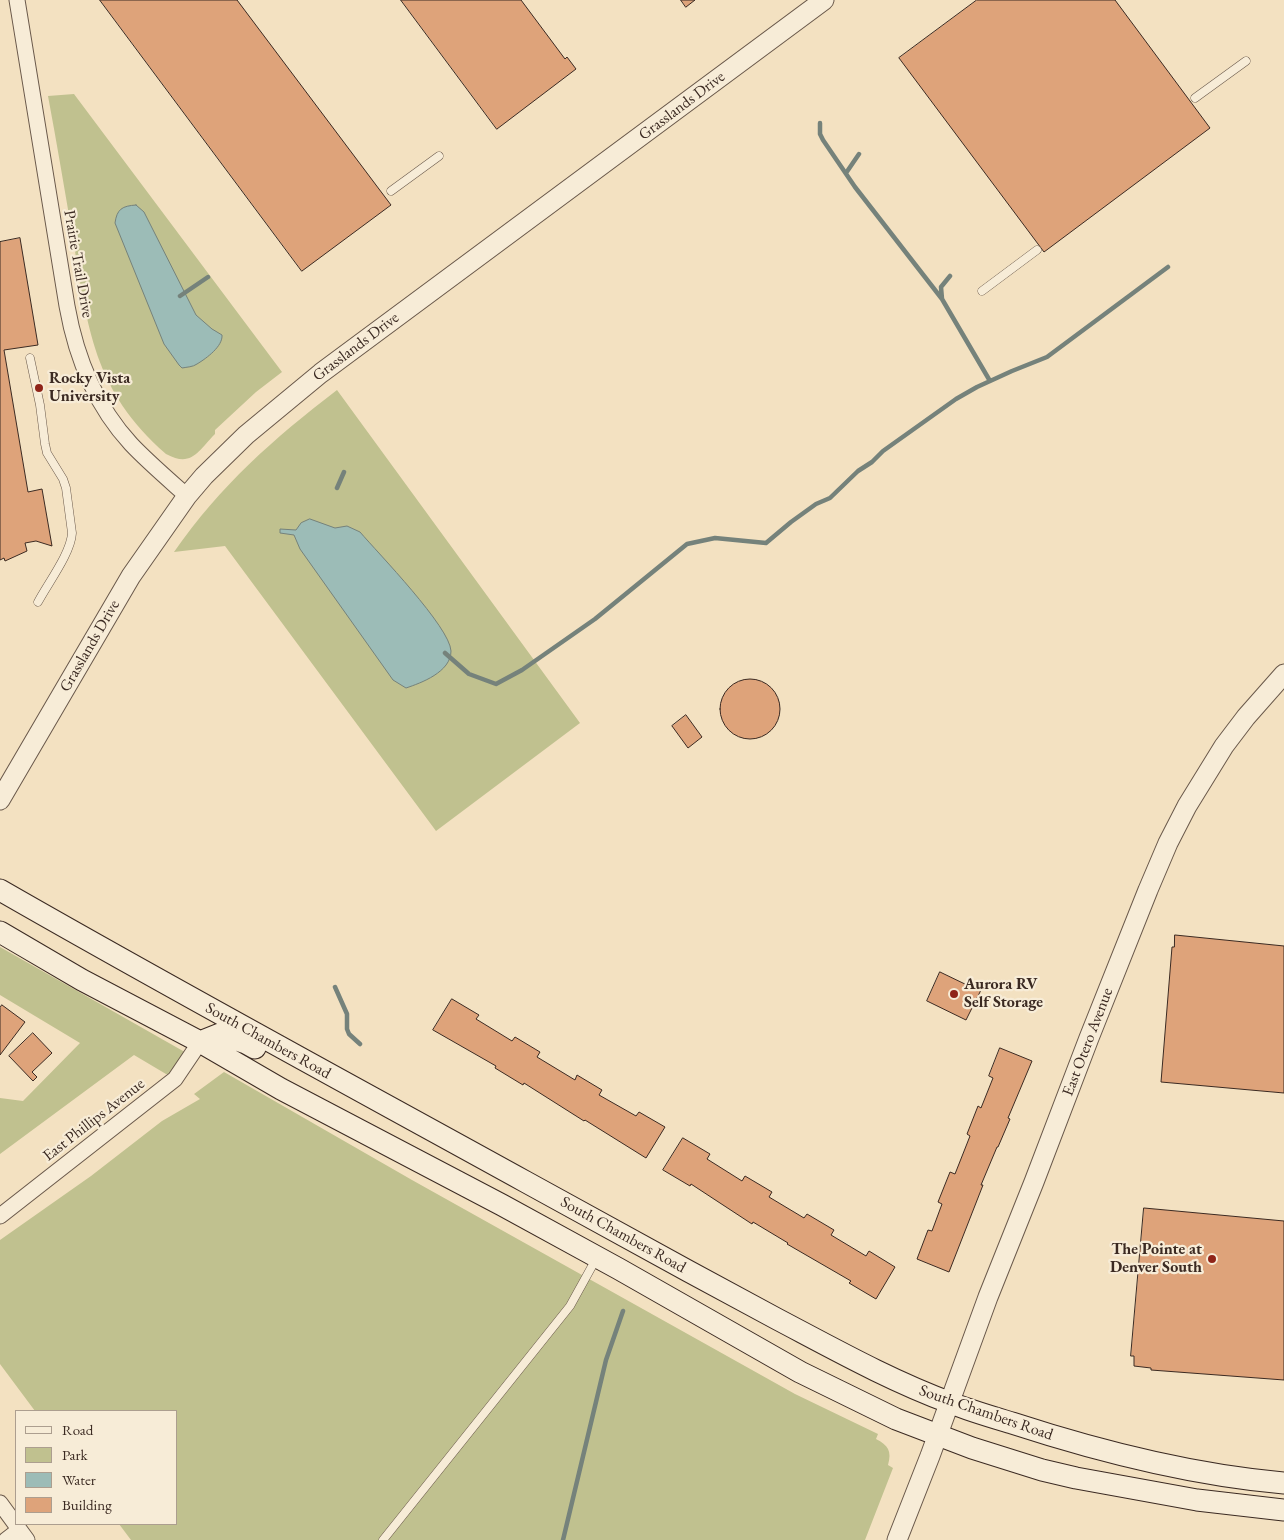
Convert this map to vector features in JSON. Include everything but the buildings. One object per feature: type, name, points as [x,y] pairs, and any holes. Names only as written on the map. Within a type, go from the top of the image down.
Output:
[{"type":"main road","name":"South Chambers Road","points":[[0,890],[347,1084],[868,1366],[949,1403],[1047,1435],[1128,1457],[1204,1473],[1284,1483]]},
{"type":"main road","name":"South Chambers Road","points":[[0,932],[82,980],[200,1042],[281,1089],[597,1257],[818,1381],[896,1419],[1009,1460],[1076,1478],[1197,1500],[1284,1510]]},
{"type":"main road","points":[[200,1042],[220,1034],[246,1043],[300,1074],[347,1084]]},
{"type":"street","name":"Prairie Trail Drive","points":[[17,0],[31,95],[67,306],[77,352],[98,399],[121,432],[187,496]]},
{"type":"street","name":"Grasslands Drive","points":[[0,800],[131,576],[187,496],[204,476],[246,435],[315,378],[824,0]]},
{"type":"street","name":"East Otero Avenue","points":[[897,1540],[938,1435],[988,1297],[1089,1038],[1168,843],[1187,806],[1224,746],[1246,717],[1284,674]]},
{"type":"street","name":"East Phillips Avenue","points":[[0,1216],[175,1079],[200,1042]]},
{"type":"street","points":[[0,1503],[15,1524]]},
{"type":"street","points":[[6,1540],[23,1535]]},
{"type":"lane","points":[[1195,98],[1246,61]]},
{"type":"lane","points":[[391,191],[438,156]]},
{"type":"lane","points":[[982,291],[1037,250]]},
{"type":"lane","points":[[30,358],[40,405],[45,444],[52,461],[64,479],[72,533],[72,538],[65,554],[38,602]]},
{"type":"lane","points":[[382,1540],[570,1306],[597,1257]]},
{"type":"green space","points":[[74,94],[282,372],[256,392],[215,430],[215,434],[194,456],[188,458],[175,458],[166,454],[142,430],[123,406],[108,381],[98,356],[84,301],[48,96]]},
{"type":"green space","points":[[337,390],[580,723],[436,831],[225,546],[174,552],[210,505],[249,464]]},
{"type":"green space","points":[[0,947],[190,1055],[175,1074],[166,1074],[134,1055],[0,1154],[0,1098],[23,1101],[80,1043],[0,995]]},
{"type":"green space","points":[[224,1072],[412,1180],[795,1394],[878,1434],[876,1439],[888,1449],[888,1465],[893,1468],[865,1540],[131,1540],[120,1525],[178,1525],[178,1410],[34,1410],[0,1364],[0,1240],[91,1176],[162,1121],[200,1099],[194,1094]]},
{"type":"water","points":[[136,205],[144,212],[196,315],[222,335],[220,343],[214,351],[194,366],[182,368],[164,344],[115,223],[117,214],[121,209]]},
{"type":"water","points":[[310,519],[335,528],[347,526],[360,532],[412,590],[427,608],[448,640],[451,651],[450,658],[441,671],[427,680],[406,688],[393,680],[300,549],[294,535],[280,533],[280,529],[296,530],[301,523]]},
{"type":"waterway","points":[[820,123],[820,134],[823,140],[855,187],[942,299]]},
{"type":"waterway","points":[[846,173],[859,154]]},
{"type":"waterway","points":[[445,653],[469,674],[496,684],[522,670],[595,619],[687,544],[715,538],[766,543],[816,504],[830,498],[858,471],[872,462],[883,451],[956,399],[977,387],[1047,357],[1168,267]]},
{"type":"waterway","points":[[950,276],[941,287],[942,299],[990,381]]},
{"type":"waterway","points":[[180,296],[208,277]]},
{"type":"waterway","points":[[337,488],[344,472]]},
{"type":"waterway","points":[[335,987],[347,1014],[349,1034],[360,1044]]},
{"type":"waterway","points":[[563,1540],[606,1360],[623,1311]]},
{"type":"place","name":"Rocky Vista University","points":[[39,388]]},
{"type":"place","name":"Aurora RV Self Storage","points":[[954,994]]},
{"type":"place","name":"The Pointe at Denver South","points":[[1212,1259]]}]
